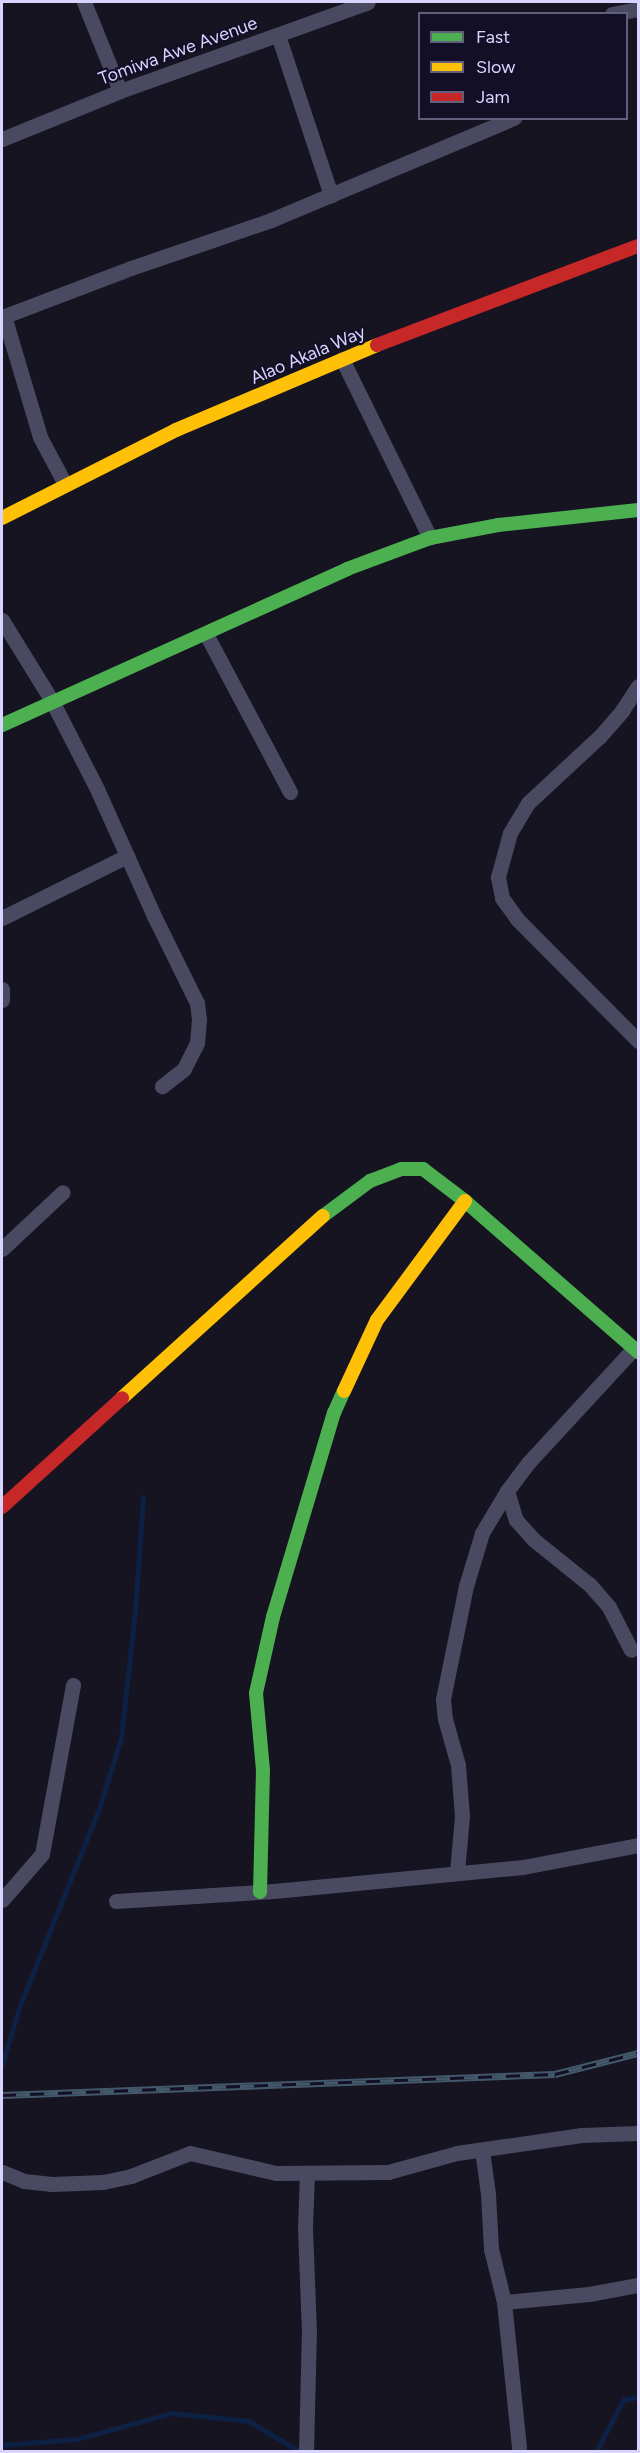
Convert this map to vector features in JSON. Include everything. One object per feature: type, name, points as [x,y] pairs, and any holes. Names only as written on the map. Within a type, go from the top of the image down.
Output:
[{"type":"street","points":[[84,2],[120,91]]},
{"type":"street","name":"Tomiwa Awe Avenue","points":[[2,139],[120,91],[368,2]]},
{"type":"street","points":[[623,12],[639,9]]},
{"type":"street","points":[[278,35],[331,195]]},
{"type":"street","points":[[65,484],[40,437],[3,316],[131,268],[271,220],[509,120]]},
{"type":"street","name":"Alao Akala Way","points":[[2,518],[65,484],[176,430],[342,359],[639,246]]},
{"type":"street","points":[[342,359],[430,538]]},
{"type":"street","points":[[2,725],[347,569],[430,538],[498,525],[639,510]]},
{"type":"street","points":[[2,620],[52,701],[97,789],[197,1003],[199,1020],[197,1043],[184,1070],[162,1086]]},
{"type":"street","points":[[206,634],[290,792]]},
{"type":"street","points":[[639,686],[622,711],[599,737],[528,803],[510,833],[498,877],[502,898],[517,919],[639,1041]]},
{"type":"street","points":[[2,918],[127,856]]},
{"type":"street","points":[[2,989],[2,1000]]},
{"type":"street","points":[[2,1507],[324,1215],[370,1181],[401,1169],[423,1169],[465,1201],[636,1350],[559,1427],[507,1491],[482,1533],[466,1586],[442,1699],[458,1765],[462,1816],[457,1872]]},
{"type":"street","points":[[2,1249],[63,1192]]},
{"type":"street","points":[[260,1892],[263,1770],[256,1693],[273,1617],[334,1413],[362,1348],[383,1312],[465,1201]]},
{"type":"street","points":[[507,1491],[516,1520],[534,1540],[590,1585],[609,1607],[631,1650]]},
{"type":"street","points":[[2,1900],[42,1854],[73,1685]]},
{"type":"street","points":[[117,1900],[260,1892],[523,1867],[639,1845]]},
{"type":"street","points":[[2,2172],[24,2181],[52,2184],[103,2182],[131,2176],[190,2153],[276,2173],[399,2170],[441,2157],[482,2150],[582,2135],[639,2133]]},
{"type":"street","points":[[482,2150],[488,2194],[491,2249],[504,2302],[519,2447]]},
{"type":"street","points":[[306,2451],[309,2332],[304,2229],[307,2173]]},
{"type":"street","points":[[504,2302],[589,2294],[639,2285]]},
{"type":"waterway","points":[[2,2065],[19,2008],[100,1806],[121,1738],[135,1612],[143,1497]]},
{"type":"waterway","points":[[596,2452],[623,2400],[638,2397]]},
{"type":"waterway","points":[[2,2445],[77,2439],[172,2413],[249,2421],[301,2452]]},
{"type":"railway","points":[[2,2095],[555,2074],[638,2053]]},
{"type":"traffic: fast","points":[[2,725],[347,569],[430,538],[498,525],[638,510]]},
{"type":"traffic: fast","points":[[323,1216],[370,1181],[401,1169],[423,1169],[465,1201],[638,1352]]},
{"type":"traffic: fast","points":[[260,1892],[263,1770],[256,1693],[273,1617],[334,1413],[344,1391]]},
{"type":"traffic: slow","points":[[2,518],[176,430],[377,345]]},
{"type":"traffic: slow","points":[[344,1391],[377,1320],[465,1201]]},
{"type":"traffic: slow","points":[[122,1398],[323,1216]]},
{"type":"traffic: jam","points":[[377,345],[638,246]]},
{"type":"traffic: jam","points":[[2,1507],[122,1398]]}]
